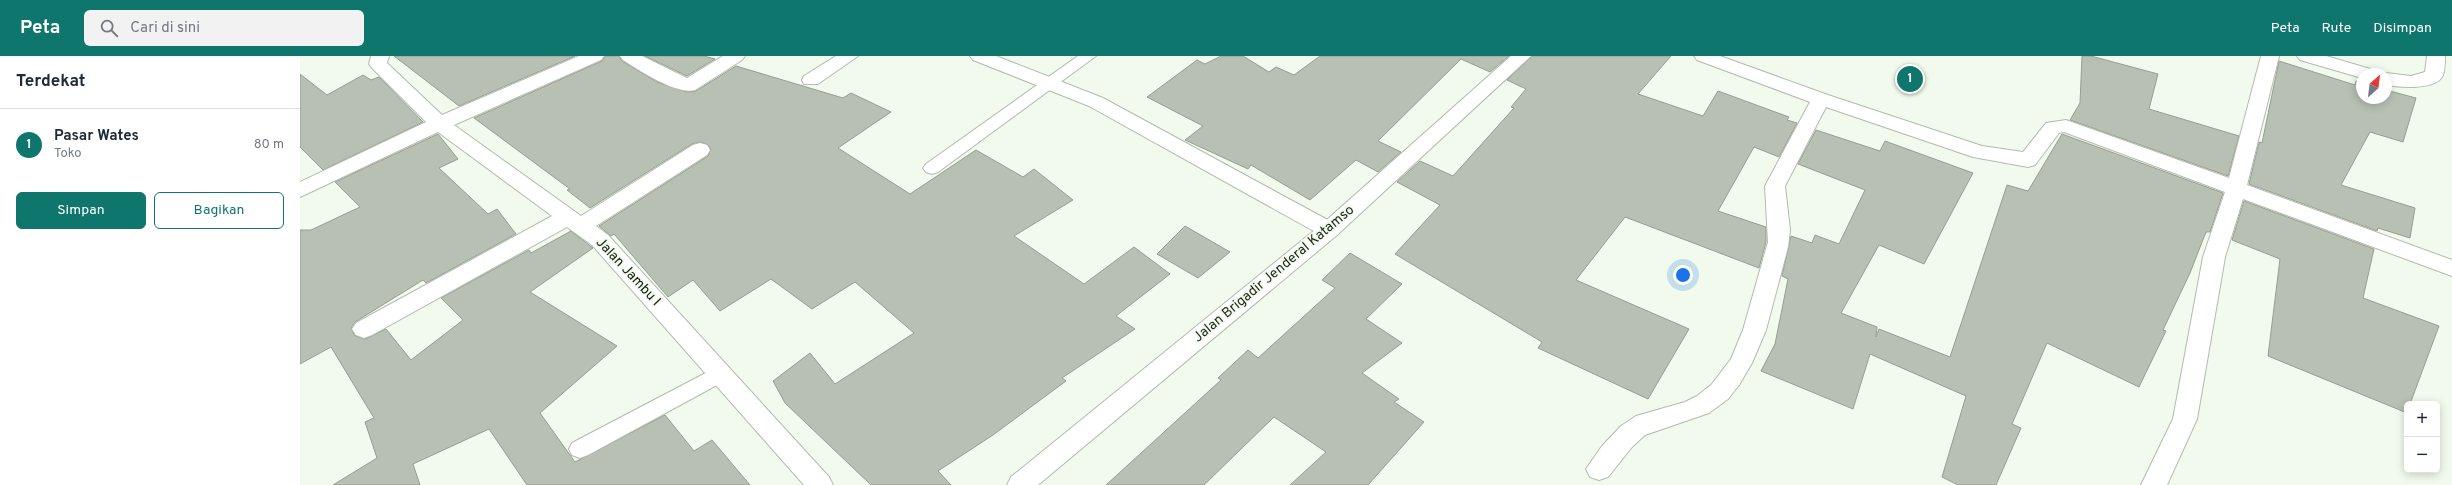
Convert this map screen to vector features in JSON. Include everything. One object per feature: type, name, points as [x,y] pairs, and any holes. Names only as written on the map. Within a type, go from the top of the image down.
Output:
[{"type":"street","name":"Jalan Jambu I","points":[[380,56],[378,64],[439,124],[600,240],[820,485]]},
{"type":"street","points":[[300,190],[439,124],[595,56]]},
{"type":"street","points":[[628,56],[658,73],[688,86],[736,56]]},
{"type":"street","points":[[811,80],[848,56]]},
{"type":"street","points":[[978,56],[1053,83],[1096,102],[1329,230]]},
{"type":"street","name":"Jalan Brigadir Jenderal Katamso","points":[[1020,485],[1329,230],[1522,56]]},
{"type":"street","points":[[1703,56],[1821,99],[1980,152],[2002,157],[2028,160],[2053,127],[2066,126],[2452,268]]},
{"type":"street","points":[[2154,485],[2185,419],[2214,257],[2236,189],[2270,56]]},
{"type":"street","points":[[2306,56],[2356,71]]},
{"type":"street","points":[[2392,80],[2413,82],[2426,80],[2434,76],[2436,56]]},
{"type":"street","points":[[1599,469],[1622,438],[1637,426],[1654,420],[1677,416],[1706,403],[1726,384],[1743,357],[1755,330],[1779,239],[1780,223],[1773,198],[1775,186],[1821,99]]},
{"type":"street","points":[[364,329],[574,222],[700,150]]},
{"type":"lane","points":[[932,168],[1053,83],[1088,56]]},
{"type":"lane","points":[[580,449],[721,374]]},
{"type":"building","points":[[394,56],[575,56],[459,106]]},
{"type":"building","points":[[605,56],[619,56],[622,61],[657,82],[687,92],[696,91],[736,66],[843,98],[851,93],[891,112],[838,148],[910,194],[976,150],[1023,177],[1034,169],[1073,200],[1014,236],[1084,284],[1134,247],[1170,274],[1116,316],[1135,329],[1062,378],[1066,381],[993,435],[938,471],[951,485],[871,485],[785,403],[773,381],[810,353],[835,384],[914,333],[855,282],[812,309],[771,279],[720,311],[693,280],[668,297],[614,234],[611,236],[599,226],[708,156],[711,149],[707,144],[700,142],[692,144],[590,208],[567,190],[570,189],[474,118],[602,61]]},
{"type":"building","points":[[645,56],[704,56],[715,59],[687,76]]},
{"type":"building","points":[[1221,56],[1243,56],[1269,72],[1276,67],[1294,75],[1320,56],[1509,56],[1490,72],[1461,59],[1378,141],[1401,152],[1378,172],[1356,160],[1310,200],[1251,165],[1248,169],[1185,140],[1203,126],[1147,97],[1197,60],[1205,64]]},
{"type":"building","points":[[1532,56],[1671,56],[1638,94],[1703,116],[1718,91],[1789,117],[1787,120],[1797,123],[1779,157],[1754,147],[1718,211],[1766,227],[1766,242],[1759,268],[1625,217],[1576,280],[1689,329],[1648,399],[1538,348],[1542,342],[1395,254],[1440,205],[1397,182],[1420,161],[1453,176],[1514,108],[1511,107],[1526,89],[1507,80]]},
{"type":"building","points":[[2082,56],[2091,56],[2158,74],[2149,109],[2239,136],[2228,176],[2070,120],[2080,103]]},
{"type":"building","points":[[2279,61],[2355,85],[2356,81],[2356,104],[2392,104],[2392,92],[2416,98],[2403,142],[2370,132],[2341,185],[2415,208],[2410,238],[2378,228],[2377,231],[2249,184],[2259,142],[2262,143]]},
{"type":"building","points":[[300,74],[327,95],[363,75],[371,80],[379,77],[423,122],[323,170],[300,147]]},
{"type":"building","points":[[1816,130],[1880,151],[1885,141],[1973,173],[1924,264],[1879,245],[1841,313],[1877,327],[1876,337],[1879,329],[1950,357],[2007,185],[2028,191],[2062,134],[2223,193],[2210,232],[2206,232],[2190,273],[2163,330],[2166,331],[2139,387],[2047,343],[2012,424],[2021,428],[1996,485],[1958,485],[1942,477],[1966,396],[1870,354],[1853,409],[1761,371],[1775,344],[1788,279],[1782,276],[1791,236],[1812,243],[1815,235],[1839,244],[1865,190],[1798,164]]},
{"type":"building","points":[[438,134],[458,159],[439,168],[488,214],[497,209],[516,234],[426,283],[423,280],[355,322],[351,328],[355,336],[365,339],[386,329],[411,360],[463,320],[441,298],[529,250],[531,253],[571,231],[593,248],[530,292],[617,346],[540,413],[575,462],[665,415],[694,451],[712,440],[750,485],[527,485],[489,429],[413,464],[420,485],[333,485],[377,458],[365,422],[374,418],[331,347],[300,364],[300,230],[311,230],[360,207],[335,182]]},
{"type":"building","points":[[2244,201],[2374,249],[2363,298],[2439,326],[2411,401],[2404,401],[2404,412],[2268,356],[2280,259],[2232,240]]},
{"type":"building","points":[[1185,226],[1230,252],[1198,278],[1157,254]]},
{"type":"building","points":[[1350,253],[1402,284],[1366,319],[1402,343],[1362,373],[1399,399],[1394,402],[1424,422],[1368,485],[1290,485],[1326,452],[1274,417],[1204,485],[1106,485],[1221,380],[1218,378],[1248,350],[1258,358],[1335,288],[1322,280]]},
{"type":"place","name":"Pasar Wates","points":[[1910,79]]}]
